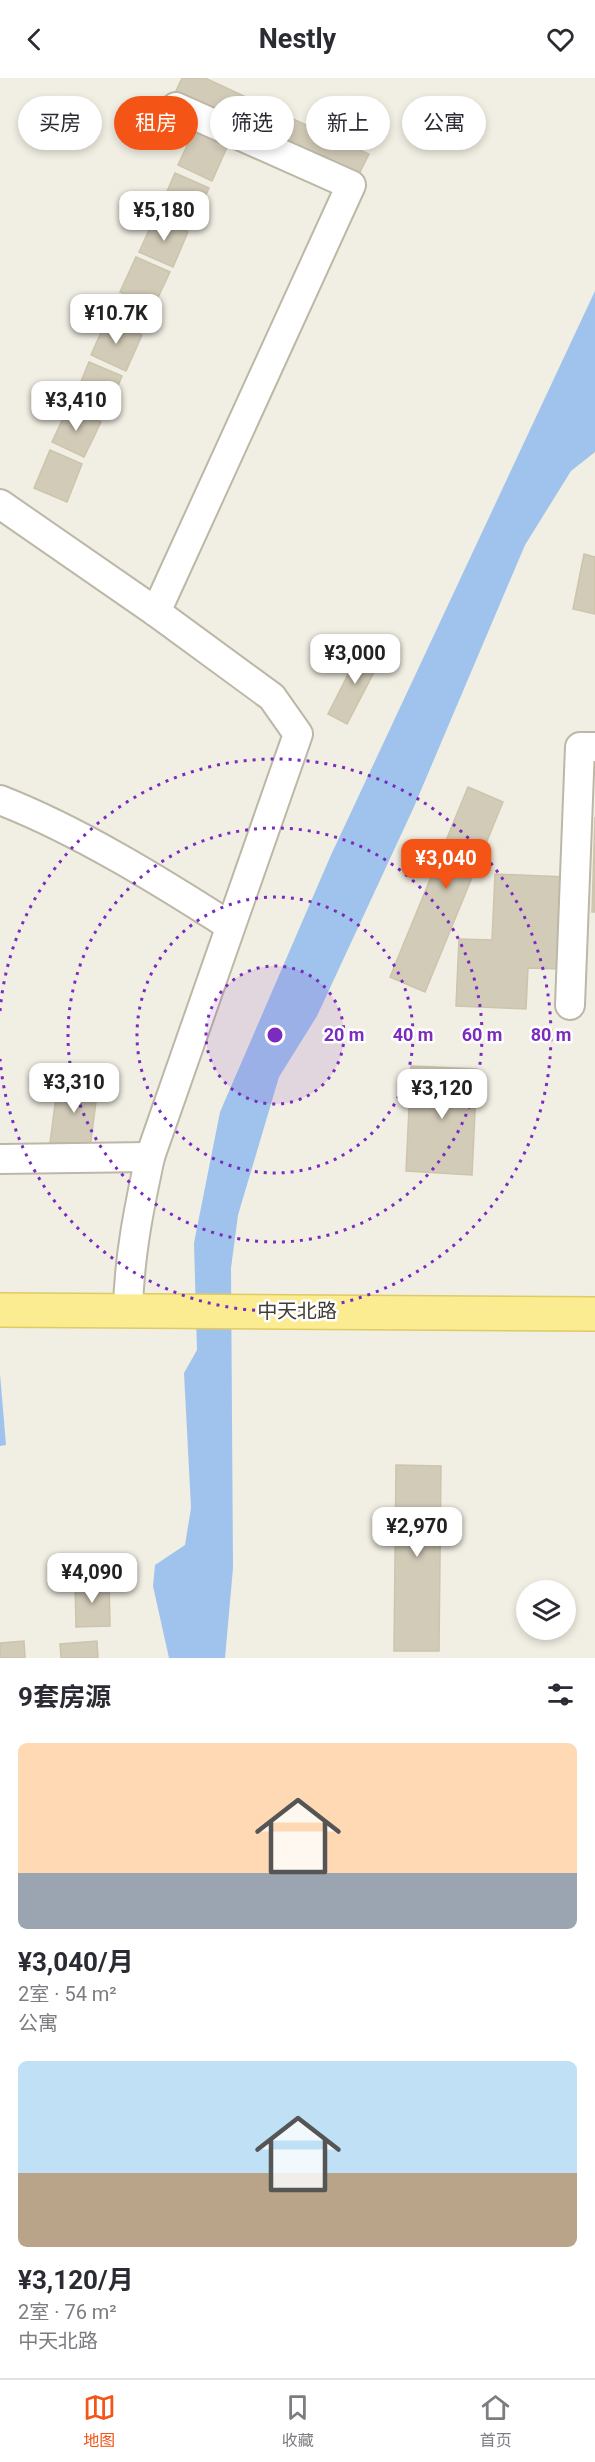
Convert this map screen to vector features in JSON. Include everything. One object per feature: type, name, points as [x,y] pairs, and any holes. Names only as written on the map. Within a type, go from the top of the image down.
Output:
[{"type":"main road","name":"中天北路","points":[[0,1310],[595,1314]]},
{"type":"street","points":[[156,612],[351,185],[198,117]]},
{"type":"street","points":[[0,504],[156,612],[272,697],[298,734],[150,1157],[134,1229],[129,1273],[142,1310]]},
{"type":"street","points":[[570,1005],[580,747],[595,747]]},
{"type":"street","points":[[0,800],[70,832],[188,899],[230,926]]},
{"type":"street","points":[[0,1159],[150,1157]]},
{"type":"water","points":[[595,291],[595,452],[571,471],[525,545],[413,809],[317,1016],[279,1077],[238,1215],[231,1268],[233,1568],[225,1658],[169,1658],[153,1586],[155,1565],[185,1545],[191,1508],[184,1373],[197,1350],[194,1243],[220,1112],[331,855]]},
{"type":"water","points":[[0,1374],[6,1445],[0,1446]]},
{"type":"building","points":[[182,78],[205,78],[244,96],[210,96],[210,107],[198,101],[198,96],[187,96],[176,91]]},
{"type":"building","points":[[294,119],[306,125],[306,150],[360,150],[369,154],[358,176],[294,146]]},
{"type":"building","points":[[198,130],[210,136],[210,150],[226,150],[212,181],[178,165],[185,150],[198,150]]},
{"type":"building","points":[[175,173],[209,188],[193,225],[159,210]]},
{"type":"building","points":[[155,217],[188,232],[173,267],[139,252]]},
{"type":"building","points":[[136,257],[170,272],[153,308],[120,292]]},
{"type":"building","points":[[107,319],[142,335],[126,371],[91,355]]},
{"type":"building","points":[[89,362],[122,376],[106,415],[73,401]]},
{"type":"building","points":[[69,406],[101,422],[84,457],[52,442]]},
{"type":"building","points":[[50,450],[82,464],[67,502],[34,488]]},
{"type":"building","points":[[584,554],[595,557],[595,614],[573,609]]},
{"type":"building","points":[[362,647],[382,657],[347,724],[328,714]]},
{"type":"building","points":[[468,787],[503,802],[425,992],[390,977]]},
{"type":"building","points":[[595,817],[595,912],[592,912]]},
{"type":"building","points":[[495,874],[566,877],[562,969],[528,968],[526,1009],[456,1006],[459,939],[492,940]]},
{"type":"building","points":[[411,1066],[477,1069],[472,1175],[406,1171]]},
{"type":"building","points":[[58,1081],[98,1086],[90,1148],[50,1143]]},
{"type":"building","points":[[396,1465],[441,1466],[439,1651],[394,1651]]},
{"type":"building","points":[[109,1580],[110,1626],[76,1627],[75,1581]]},
{"type":"building","points":[[24,1641],[25,1658],[0,1658],[0,1643]]},
{"type":"building","points":[[97,1641],[98,1658],[61,1658],[60,1644]]}]
